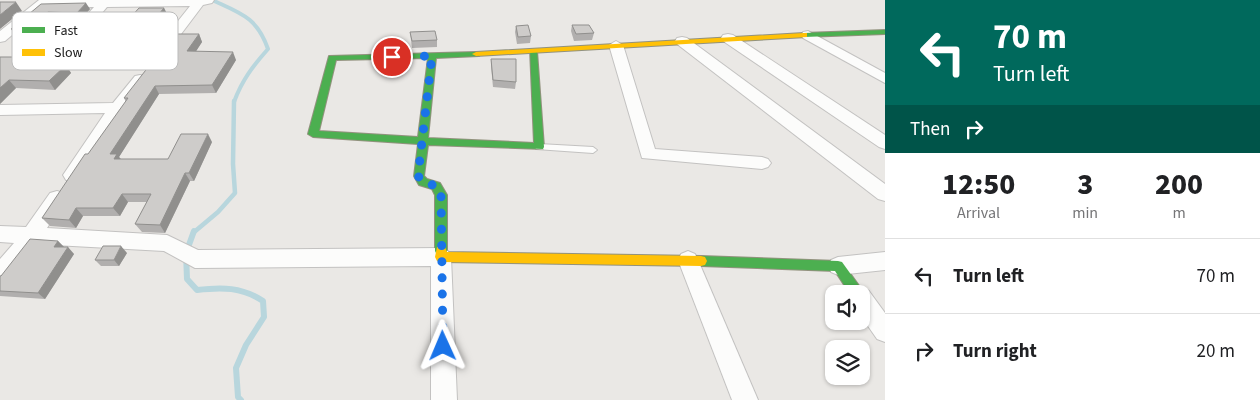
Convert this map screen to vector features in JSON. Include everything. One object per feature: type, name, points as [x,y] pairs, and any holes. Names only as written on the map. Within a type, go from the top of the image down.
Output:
[{"type":"street","points":[[30,12],[44,2],[103,4],[205,1]]},
{"type":"street","points":[[178,34],[205,1]]},
{"type":"street","points":[[96,12],[103,4]]},
{"type":"street","points":[[0,38],[12,27]]},
{"type":"street","points":[[533,51],[539,147],[313,134],[332,58],[432,56],[533,51],[583,49],[728,38],[885,32]]},
{"type":"street","points":[[808,35],[885,79]]},
{"type":"street","points":[[728,38],[885,143]]},
{"type":"street","points":[[682,41],[885,194]]},
{"type":"street","points":[[616,45],[648,154],[762,163]]},
{"type":"street","points":[[432,56],[418,176],[423,182],[436,186],[441,195],[444,400]]},
{"type":"street","points":[[0,275],[32,235],[117,108],[148,70]]},
{"type":"street","points":[[0,110],[117,108]]},
{"type":"street","points":[[0,234],[167,243],[195,258],[441,257],[688,260],[838,266],[885,261]]},
{"type":"street","points":[[688,260],[744,400]]},
{"type":"street","points":[[838,266],[852,285]]},
{"type":"street","points":[[870,310],[885,331]]},
{"type":"lane","points":[[539,147],[592,150]]},
{"type":"building","points":[[0,2],[16,2],[0,15]]},
{"type":"building","points":[[86,3],[78,12],[31,12],[41,4]]},
{"type":"building","points":[[139,8],[164,8],[161,12],[135,12]]},
{"type":"building","points":[[528,25],[531,36],[518,37],[516,26]]},
{"type":"building","points":[[572,25],[589,25],[594,33],[576,34]]},
{"type":"building","points":[[435,31],[437,40],[412,41],[410,32]]},
{"type":"building","points":[[178,34],[199,34],[187,51],[233,52],[212,85],[155,86],[110,154],[117,154],[114,159],[168,159],[181,134],[208,134],[189,173],[185,173],[160,225],[135,224],[151,194],[122,194],[113,208],[76,208],[69,220],[42,218],[85,154],[88,154],[128,98],[124,98],[146,70],[178,70]]},
{"type":"building","points":[[0,57],[12,57],[12,70],[61,70],[49,81],[9,80],[0,88]]},
{"type":"building","points":[[491,59],[516,59],[516,82],[493,80]]},
{"type":"building","points":[[30,239],[58,241],[54,247],[68,247],[38,293],[0,291],[0,276]]},
{"type":"building","points":[[103,246],[121,246],[114,260],[95,260]]},
{"type":"waterway","points":[[212,0],[239,13],[253,23],[264,38],[268,49],[248,74],[234,102]]},
{"type":"waterway","points":[[193,233],[218,212],[235,193],[233,164],[234,101]]},
{"type":"waterway","points":[[193,233],[186,253],[187,279],[197,290],[232,289],[255,296],[263,301],[264,317],[246,345],[236,368],[238,397],[241,400]]},
{"type":"traffic: fast","points":[[804,35],[885,32]]},
{"type":"traffic: fast","points":[[441,251],[441,195],[436,186],[423,182],[419,176],[423,141],[539,147],[533,51]]},
{"type":"traffic: fast","points":[[432,56],[423,141],[313,134],[332,58],[476,54]]},
{"type":"traffic: fast","points":[[701,261],[838,266],[852,285]]},
{"type":"traffic: slow","points":[[476,54],[804,35]]},
{"type":"traffic: slow","points":[[441,251],[441,257],[701,261]]},
{"type":"route","points":[[392,57],[432,56],[418,176],[423,182],[436,186],[441,195],[443,346]]}]
